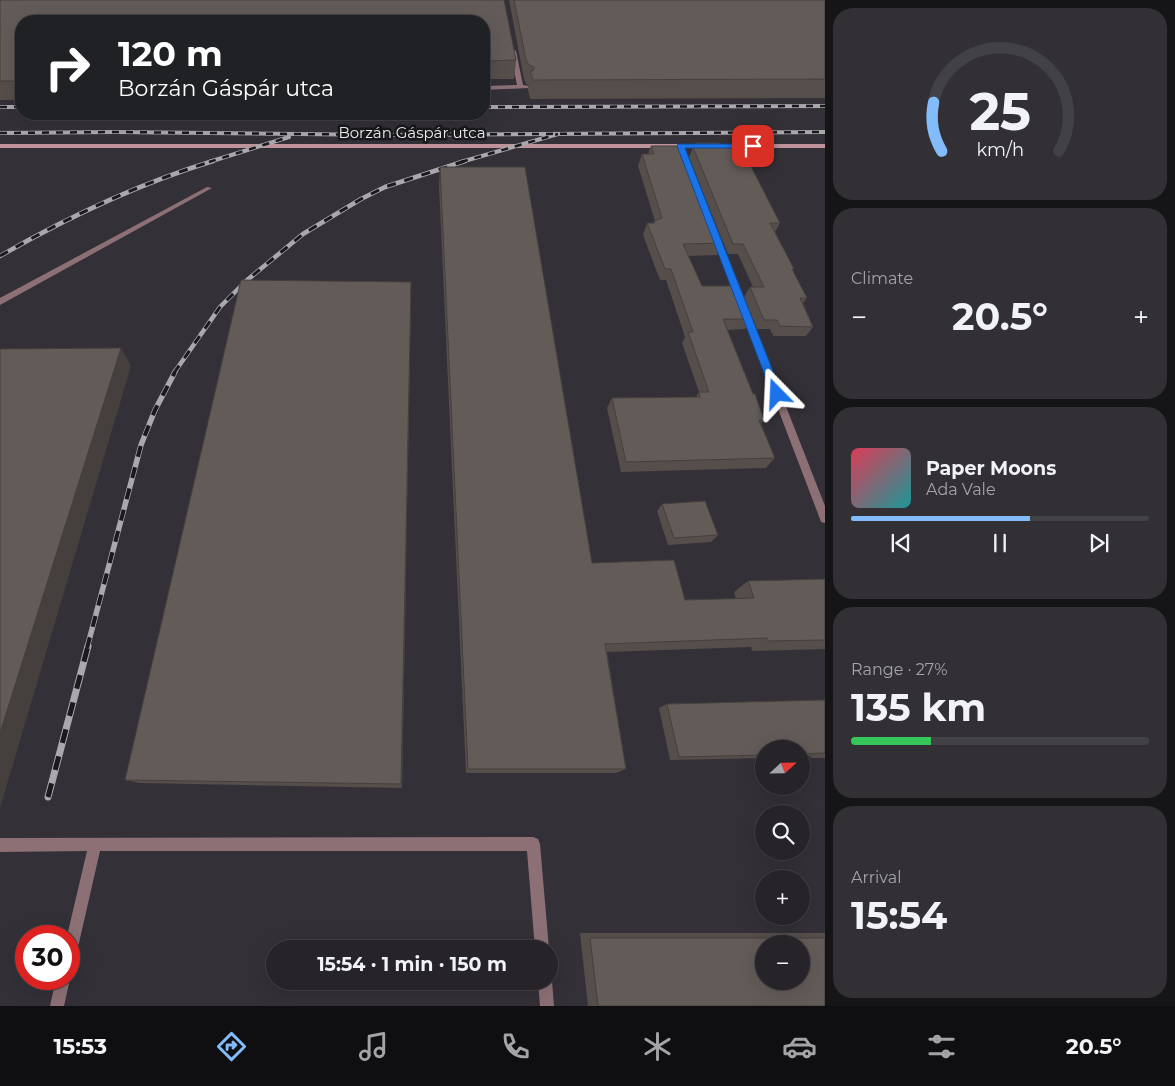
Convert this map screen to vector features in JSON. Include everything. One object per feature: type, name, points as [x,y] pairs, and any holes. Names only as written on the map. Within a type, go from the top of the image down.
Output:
[{"type":"street","points":[[490,88],[523,87],[513,49]]},
{"type":"street","name":"Borzán Gáspár utca","points":[[0,146],[825,146]]},
{"type":"street","points":[[680,146],[684,155]]},
{"type":"street","points":[[0,302],[209,188]]},
{"type":"street","points":[[712,228],[825,519]]},
{"type":"street","points":[[0,845],[532,844],[541,940]]},
{"type":"street","points":[[76,925],[95,845]]},
{"type":"street","points":[[57,1006],[61,990]]},
{"type":"street","points":[[546,990],[547,1006]]},
{"type":"building","points":[[0,0],[504,0],[516,60],[490,61],[490,15],[15,15],[15,81],[0,81]]},
{"type":"building","points":[[514,0],[825,0],[825,79],[533,80],[530,71],[533,71],[534,67],[529,65],[526,60]]},
{"type":"building","points":[[695,143],[719,143],[721,147],[741,147],[780,223],[770,223],[807,298],[800,298],[813,327],[780,326],[777,320],[764,320],[750,287],[764,287],[743,244],[733,244],[693,147],[697,147]]},
{"type":"building","points":[[651,146],[684,146],[723,243],[683,244],[702,286],[739,286],[752,319],[723,319],[753,394],[755,394],[764,420],[759,420],[775,458],[626,462],[612,398],[700,397],[699,392],[709,392],[688,332],[693,332],[671,269],[665,269],[647,223],[655,223],[654,221],[662,218],[642,154],[654,154]]},
{"type":"building","points":[[440,167],[525,167],[592,563],[674,560],[685,600],[754,598],[748,581],[825,579],[825,640],[768,641],[767,638],[605,644],[626,769],[468,769]]},
{"type":"building","points":[[241,280],[411,282],[401,784],[125,780]]},
{"type":"building","points":[[121,348],[0,733],[0,349]]},
{"type":"building","points":[[705,501],[718,535],[674,538],[662,504]]},
{"type":"building","points":[[825,700],[825,753],[810,754],[810,740],[755,740],[755,755],[679,757],[667,704]]},
{"type":"building","points":[[590,938],[755,938],[755,990],[810,990],[810,938],[825,938],[825,1006],[598,1006]]},
{"type":"railway","points":[[490,107],[825,106]]},
{"type":"railway","points":[[0,107],[15,107]]},
{"type":"railway","points":[[0,133],[115,132],[387,135],[825,132]]},
{"type":"railway","points":[[461,162],[558,134]]},
{"type":"railway","points":[[209,162],[289,137]]},
{"type":"railway","points":[[0,256],[104,202],[158,180],[213,161]]},
{"type":"railway","points":[[174,373],[220,307],[246,281],[303,234],[361,199],[385,187],[465,161]]},
{"type":"railway","points":[[87,648],[141,445],[155,410],[175,372]]},
{"type":"railway","points":[[48,797],[88,646]]},
{"type":"route","points":[[753,146],[680,146],[777,394]]}]
